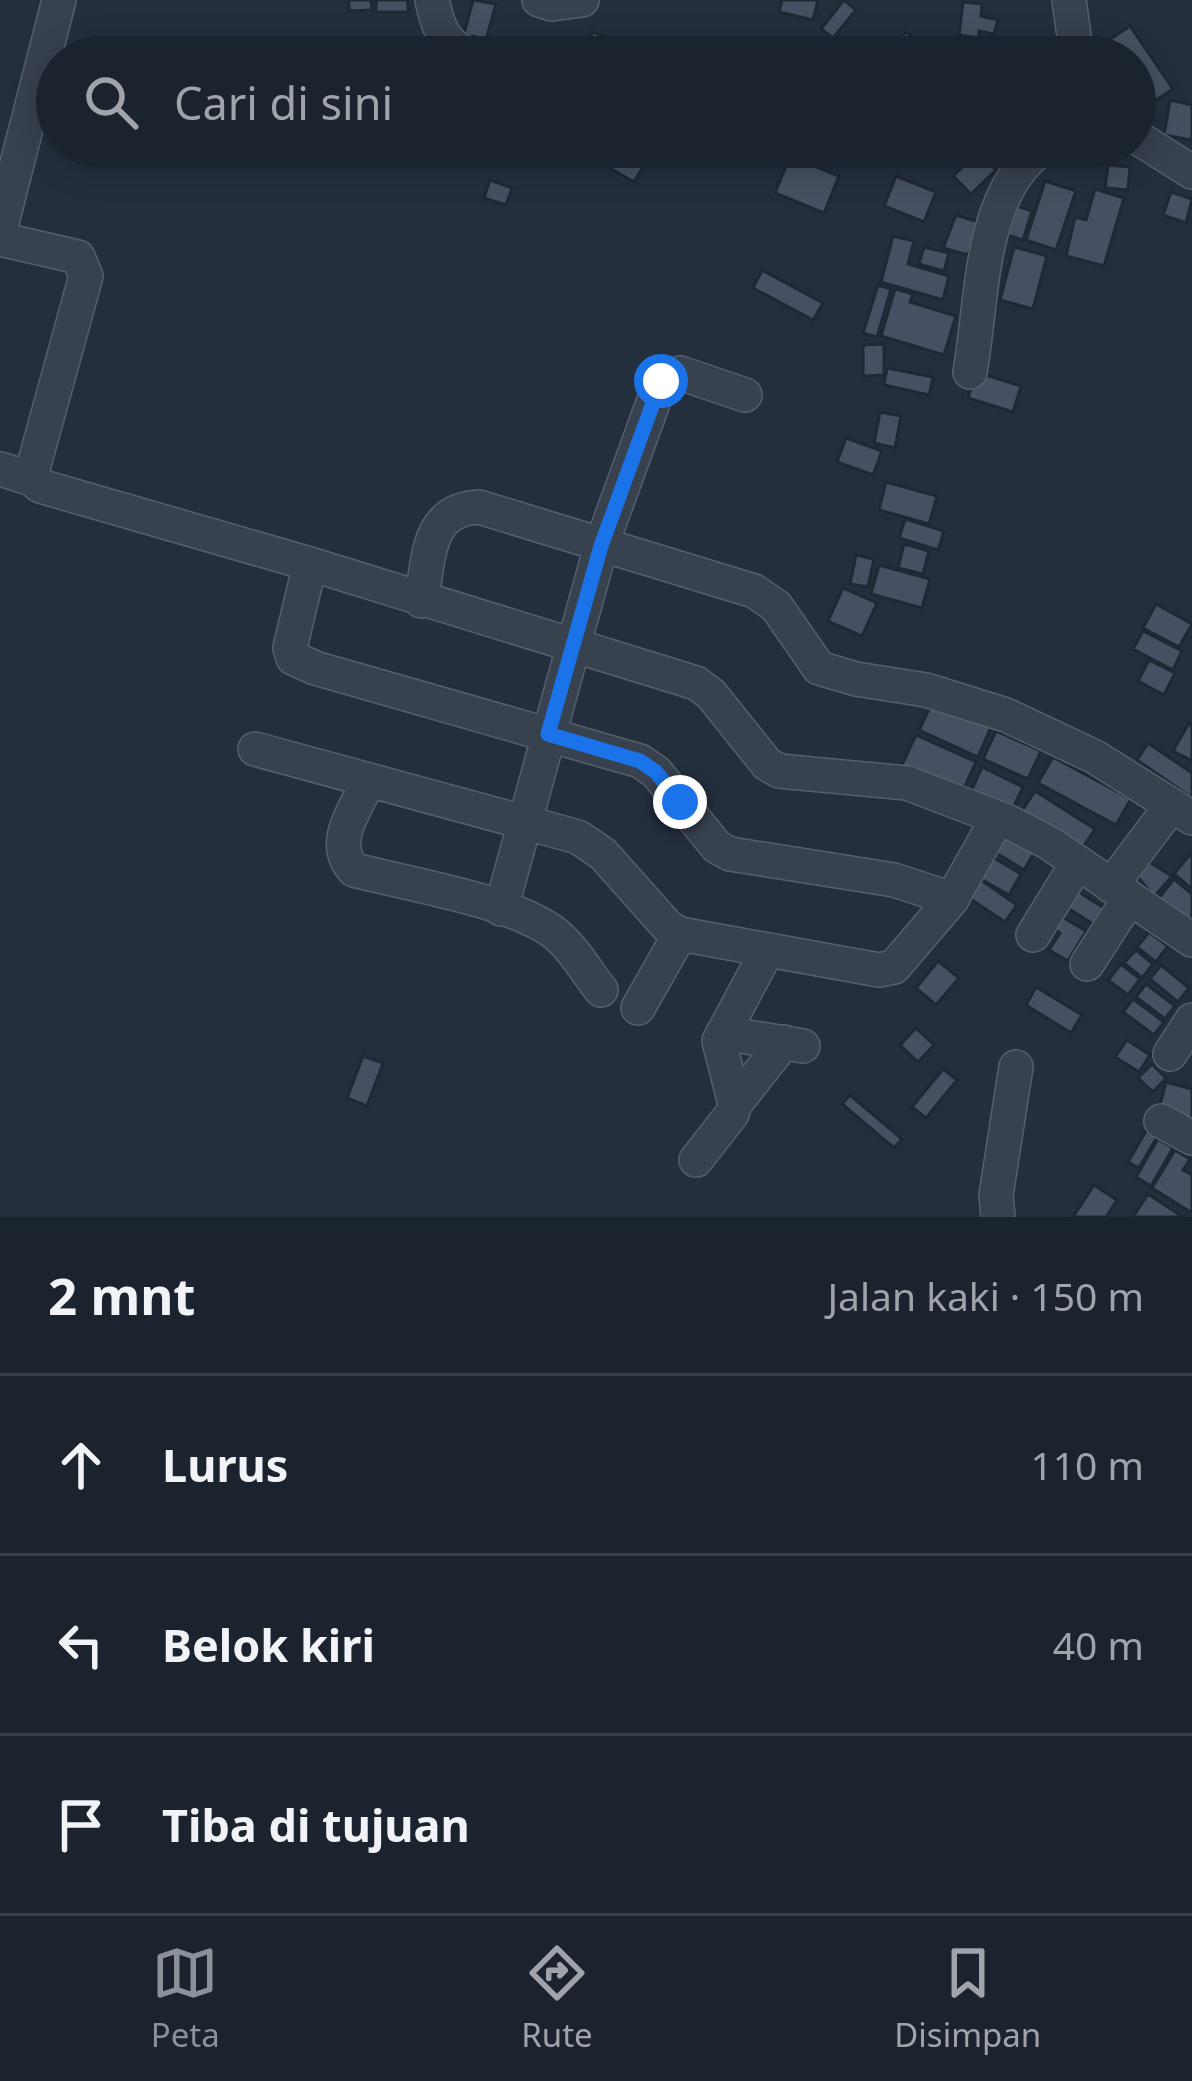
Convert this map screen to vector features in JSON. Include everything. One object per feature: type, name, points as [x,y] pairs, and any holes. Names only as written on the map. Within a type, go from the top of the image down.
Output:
[{"type":"street","points":[[54,36],[59,0]]},
{"type":"street","points":[[432,0],[442,36]]},
{"type":"street","points":[[539,0],[552,4],[582,0]]},
{"type":"street","points":[[1069,0],[1074,36]]},
{"type":"street","points":[[0,230],[12,130],[36,91]]},
{"type":"street","points":[[1156,149],[1192,172]]},
{"type":"street","points":[[970,372],[982,268],[1000,207],[1022,168]]},
{"type":"street","points":[[0,239],[78,257],[86,276],[16,474],[40,486],[696,683],[711,694],[767,764],[779,771],[907,783],[1024,829],[1192,940]]},
{"type":"street","points":[[501,909],[601,546],[661,381],[680,374],[745,394]]},
{"type":"street","points":[[421,601],[437,525],[466,508],[479,507],[754,591],[776,606],[819,668],[856,680],[926,690],[1006,715],[1095,757],[1182,812],[1120,892],[1087,964]]},
{"type":"street","points":[[310,564],[290,647],[293,658],[640,761],[656,772],[717,847],[730,854],[894,880],[952,898]]},
{"type":"street","points":[[255,749],[524,821],[591,844],[668,927],[680,934],[869,968],[894,967],[952,898],[997,819]]},
{"type":"street","points":[[368,782],[342,837],[342,851],[354,870],[538,923],[559,937],[601,990]]},
{"type":"street","points":[[1033,935],[1078,862]]},
{"type":"street","points":[[638,1008],[680,934]]},
{"type":"street","points":[[735,1104],[719,1050],[723,1033],[767,951]]},
{"type":"street","points":[[1169,1054],[1192,1020]]},
{"type":"street","points":[[696,1160],[735,1104],[794,1044],[723,1033]]},
{"type":"street","points":[[998,1217],[996,1196],[1016,1067]]},
{"type":"street","points":[[1161,1121],[1192,1138]]},
{"type":"building","points":[[349,0],[371,0],[372,10],[349,11]]},
{"type":"building","points":[[376,0],[408,0],[408,12],[376,12]]},
{"type":"building","points":[[473,0],[496,4],[487,36],[464,34]]},
{"type":"building","points":[[782,0],[818,0],[813,20],[779,12]]},
{"type":"building","points":[[844,0],[856,10],[835,36],[821,29]]},
{"type":"building","points":[[963,2],[982,4],[981,16],[998,20],[994,34],[959,35]]},
{"type":"building","points":[[1130,26],[1137,36],[1115,36]]},
{"type":"building","points":[[1156,64],[1173,89],[1156,100]]},
{"type":"building","points":[[1170,100],[1192,105],[1192,140],[1164,135]]},
{"type":"building","points":[[610,168],[642,168],[634,182]]},
{"type":"building","points":[[785,168],[819,168],[839,176],[824,213],[775,193]]},
{"type":"building","points":[[961,168],[996,170],[971,194],[953,176]]},
{"type":"building","points":[[1108,168],[1130,168],[1128,190],[1105,188]]},
{"type":"building","points":[[896,176],[936,192],[924,222],[884,206]]},
{"type":"building","points":[[490,180],[512,188],[506,205],[484,198]]},
{"type":"building","points":[[1045,181],[1076,191],[1056,250],[1026,240]]},
{"type":"building","points":[[1095,189],[1124,198],[1104,266],[1066,256],[1075,217],[1086,220]]},
{"type":"building","points":[[1171,192],[1192,199],[1186,223],[1163,215]]},
{"type":"building","points":[[1017,206],[1032,211],[1023,240],[1007,235]]},
{"type":"building","points":[[956,215],[981,223],[968,255],[943,248]]},
{"type":"building","points":[[893,236],[914,241],[908,264],[949,276],[943,300],[881,282]]},
{"type":"building","points":[[924,247],[949,253],[944,271],[919,264]]},
{"type":"building","points":[[1014,247],[1047,256],[1033,309],[1000,300]]},
{"type":"building","points":[[762,270],[823,303],[813,320],[753,288]]},
{"type":"building","points":[[878,285],[891,289],[877,337],[863,333]]},
{"type":"building","points":[[895,289],[913,294],[910,302],[956,316],[944,355],[881,336]]},
{"type":"building","points":[[884,344],[884,375],[863,376],[863,345]]},
{"type":"building","points":[[887,368],[933,377],[929,395],[884,385]]},
{"type":"building","points":[[976,372],[1021,386],[1013,412],[968,398]]},
{"type":"building","points":[[880,412],[901,416],[895,448],[874,443]]},
{"type":"building","points":[[846,438],[882,451],[873,475],[837,462]]},
{"type":"building","points":[[886,482],[937,496],[929,524],[879,510]]},
{"type":"building","points":[[905,519],[944,531],[938,550],[899,538]]},
{"type":"building","points":[[904,544],[929,551],[923,574],[898,568]]},
{"type":"building","points":[[856,555],[874,559],[868,587],[850,584]]},
{"type":"building","points":[[879,565],[930,579],[922,608],[871,594]]},
{"type":"building","points":[[843,588],[877,603],[862,636],[828,621]]},
{"type":"building","points":[[1156,604],[1192,624],[1179,647],[1143,628]]},
{"type":"building","points":[[1143,631],[1182,651],[1173,670],[1133,649]]},
{"type":"building","points":[[1149,660],[1175,673],[1164,695],[1138,681]]},
{"type":"building","points":[[933,701],[991,727],[978,757],[919,730]]},
{"type":"building","points":[[1189,723],[1192,725],[1192,761],[1173,751]]},
{"type":"building","points":[[996,731],[1041,751],[1028,779],[983,759]]},
{"type":"building","points":[[916,735],[976,762],[960,797],[900,769]]},
{"type":"building","points":[[1148,743],[1192,773],[1192,798],[1137,760]]},
{"type":"building","points":[[1053,757],[1131,799],[1116,825],[1038,783]]},
{"type":"building","points":[[982,767],[1023,787],[1008,818],[968,798]]},
{"type":"building","points":[[1035,791],[1095,829],[1078,855],[1018,817]]},
{"type":"building","points":[[1002,832],[1035,852],[1024,870],[991,850]]},
{"type":"building","points":[[1192,852],[1192,889],[1174,874]]},
{"type":"building","points":[[989,855],[1021,874],[1009,895],[977,877]]},
{"type":"building","points":[[1149,862],[1172,876],[1154,897],[1138,877]]},
{"type":"building","points":[[975,876],[1017,905],[1005,922],[963,894]]},
{"type":"building","points":[[1174,879],[1192,894],[1192,927],[1158,899]]},
{"type":"building","points":[[1074,889],[1104,908],[1093,924],[1063,905]]},
{"type":"building","points":[[1057,914],[1086,931],[1068,961],[1049,950],[1060,933],[1049,926]]},
{"type":"building","points":[[1149,932],[1168,946],[1156,962],[1137,947]]},
{"type":"building","points":[[1136,950],[1153,964],[1142,978],[1124,963]]},
{"type":"building","points":[[938,961],[959,978],[936,1005],[916,988]]},
{"type":"building","points":[[1121,964],[1140,979],[1128,995],[1108,980]]},
{"type":"building","points":[[1161,965],[1189,988],[1178,1002],[1150,979]]},
{"type":"building","points":[[1146,984],[1175,1006],[1165,1019],[1136,997]]},
{"type":"building","points":[[1036,987],[1082,1015],[1071,1033],[1026,1005]]},
{"type":"building","points":[[1133,999],[1164,1022],[1154,1035],[1123,1012]]},
{"type":"building","points":[[916,1028],[934,1045],[918,1062],[900,1045]]},
{"type":"building","points":[[1127,1040],[1150,1055],[1139,1072],[1115,1057]]},
{"type":"building","points":[[363,1056],[383,1063],[367,1106],[347,1098]]},
{"type":"building","points":[[1152,1064],[1166,1078],[1153,1092],[1138,1078]]},
{"type":"building","points":[[943,1069],[957,1080],[926,1118],[912,1107]]},
{"type":"building","points":[[1166,1082],[1192,1089],[1192,1125],[1157,1116]]},
{"type":"building","points":[[850,1095],[902,1139],[894,1148],[842,1104]]},
{"type":"building","points":[[1146,1131],[1157,1137],[1139,1168],[1128,1162]]},
{"type":"building","points":[[1158,1139],[1173,1148],[1151,1186],[1136,1177]]},
{"type":"building","points":[[1175,1150],[1190,1159],[1183,1170],[1192,1175],[1192,1213],[1152,1188]]},
{"type":"building","points":[[1094,1185],[1117,1200],[1106,1217],[1073,1217]]},
{"type":"building","points":[[1148,1194],[1183,1217],[1133,1217]]},
{"type":"route","points":[[661,381],[601,546],[548,734],[640,761],[656,772],[680,802]]}]
